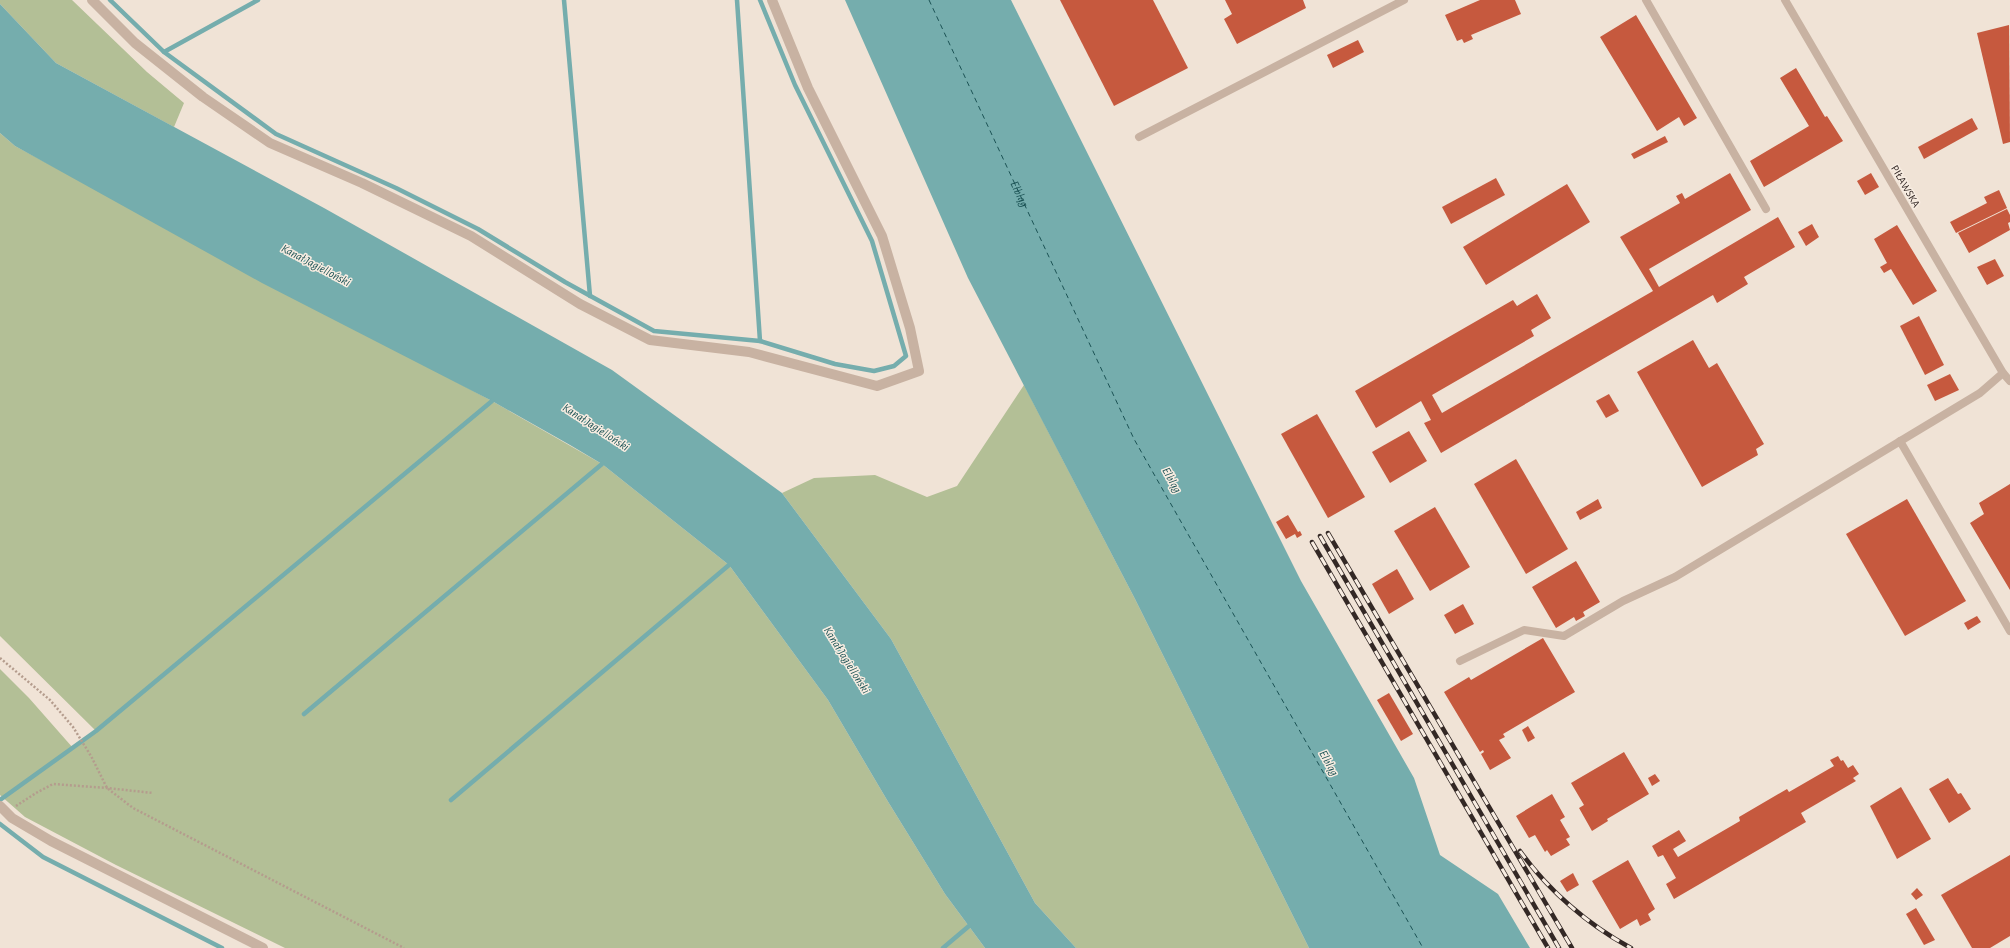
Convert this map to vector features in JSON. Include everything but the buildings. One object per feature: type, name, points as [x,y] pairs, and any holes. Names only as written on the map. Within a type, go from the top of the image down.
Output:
[{"type":"street","points":[[92,0],[135,43],[203,97],[270,143],[362,183],[471,236],[580,304],[650,340],[749,352],[878,386],[919,371],[910,328],[882,236],[808,88],[772,0]]},
{"type":"street","points":[[0,806],[8,815],[51,841],[263,948]]},
{"type":"lane","points":[[1139,137],[1404,0]]},
{"type":"lane","points":[[1646,0],[1766,208]]},
{"type":"lane","name":"PIŁAWSKA","points":[[1785,0],[2003,374],[2010,381]]},
{"type":"lane","points":[[1460,661],[1524,630],[1564,636],[1623,601],[1675,576],[1980,393],[2003,374]]},
{"type":"lane","points":[[1900,441],[2010,631]]},
{"type":"path","points":[[0,658],[50,700],[73,727],[91,756],[107,788],[133,808],[404,948]]},
{"type":"path","points":[[8,815],[18,805],[36,792],[53,784],[153,793]]},
{"type":"green space","points":[[0,0],[72,0],[147,72],[184,103],[174,127],[56,63],[0,4]]},
{"type":"green space","points":[[0,133],[15,146],[492,401],[602,464],[729,565],[828,700],[945,894],[985,948],[285,948],[116,865],[25,817],[0,795],[0,669],[29,698],[73,748],[96,731],[0,636]]},
{"type":"green space","points":[[1024,385],[1135,599],[1309,948],[1076,948],[1035,903],[891,639],[782,493],[814,478],[875,475],[927,497],[957,486]]},
{"type":"water","name":"Elbląg","points":[[845,0],[1011,0],[1301,581],[1414,778],[1440,855],[1498,894],[1530,948],[1309,948],[1135,599],[968,278]]},
{"type":"water","name":"Kanał Jagielloński","points":[[0,4],[56,63],[324,208],[612,370],[782,493],[891,639],[1035,903],[1076,948],[985,948],[945,894],[828,700],[729,565],[602,464],[492,401],[262,283],[15,146],[0,133]]},
{"type":"waterway","points":[[110,0],[164,52],[258,0]]},
{"type":"waterway","points":[[564,0],[590,296]]},
{"type":"waterway","points":[[737,0],[760,341]]},
{"type":"waterway","points":[[164,52],[276,134],[396,188],[478,229],[565,282],[654,331],[760,341],[835,364],[874,371],[894,366],[906,356],[872,241],[795,85],[760,0]]},
{"type":"waterway","points":[[0,800],[96,731],[492,401]]},
{"type":"waterway","points":[[304,714],[602,464]]},
{"type":"waterway","points":[[451,800],[729,565]]},
{"type":"waterway","points":[[0,824],[43,857],[222,948]]},
{"type":"waterway","points":[[943,948],[969,926]]},
{"type":"ferry route","points":[[929,0],[1134,439],[1423,948]]},
{"type":"railway","points":[[1328,533],[1572,948]]},
{"type":"railway","points":[[1320,536],[1559,948]]},
{"type":"railway","points":[[1312,542],[1548,948]]},
{"type":"railway","points":[[1520,851],[1543,879],[1570,906],[1599,929],[1631,948]]}]
